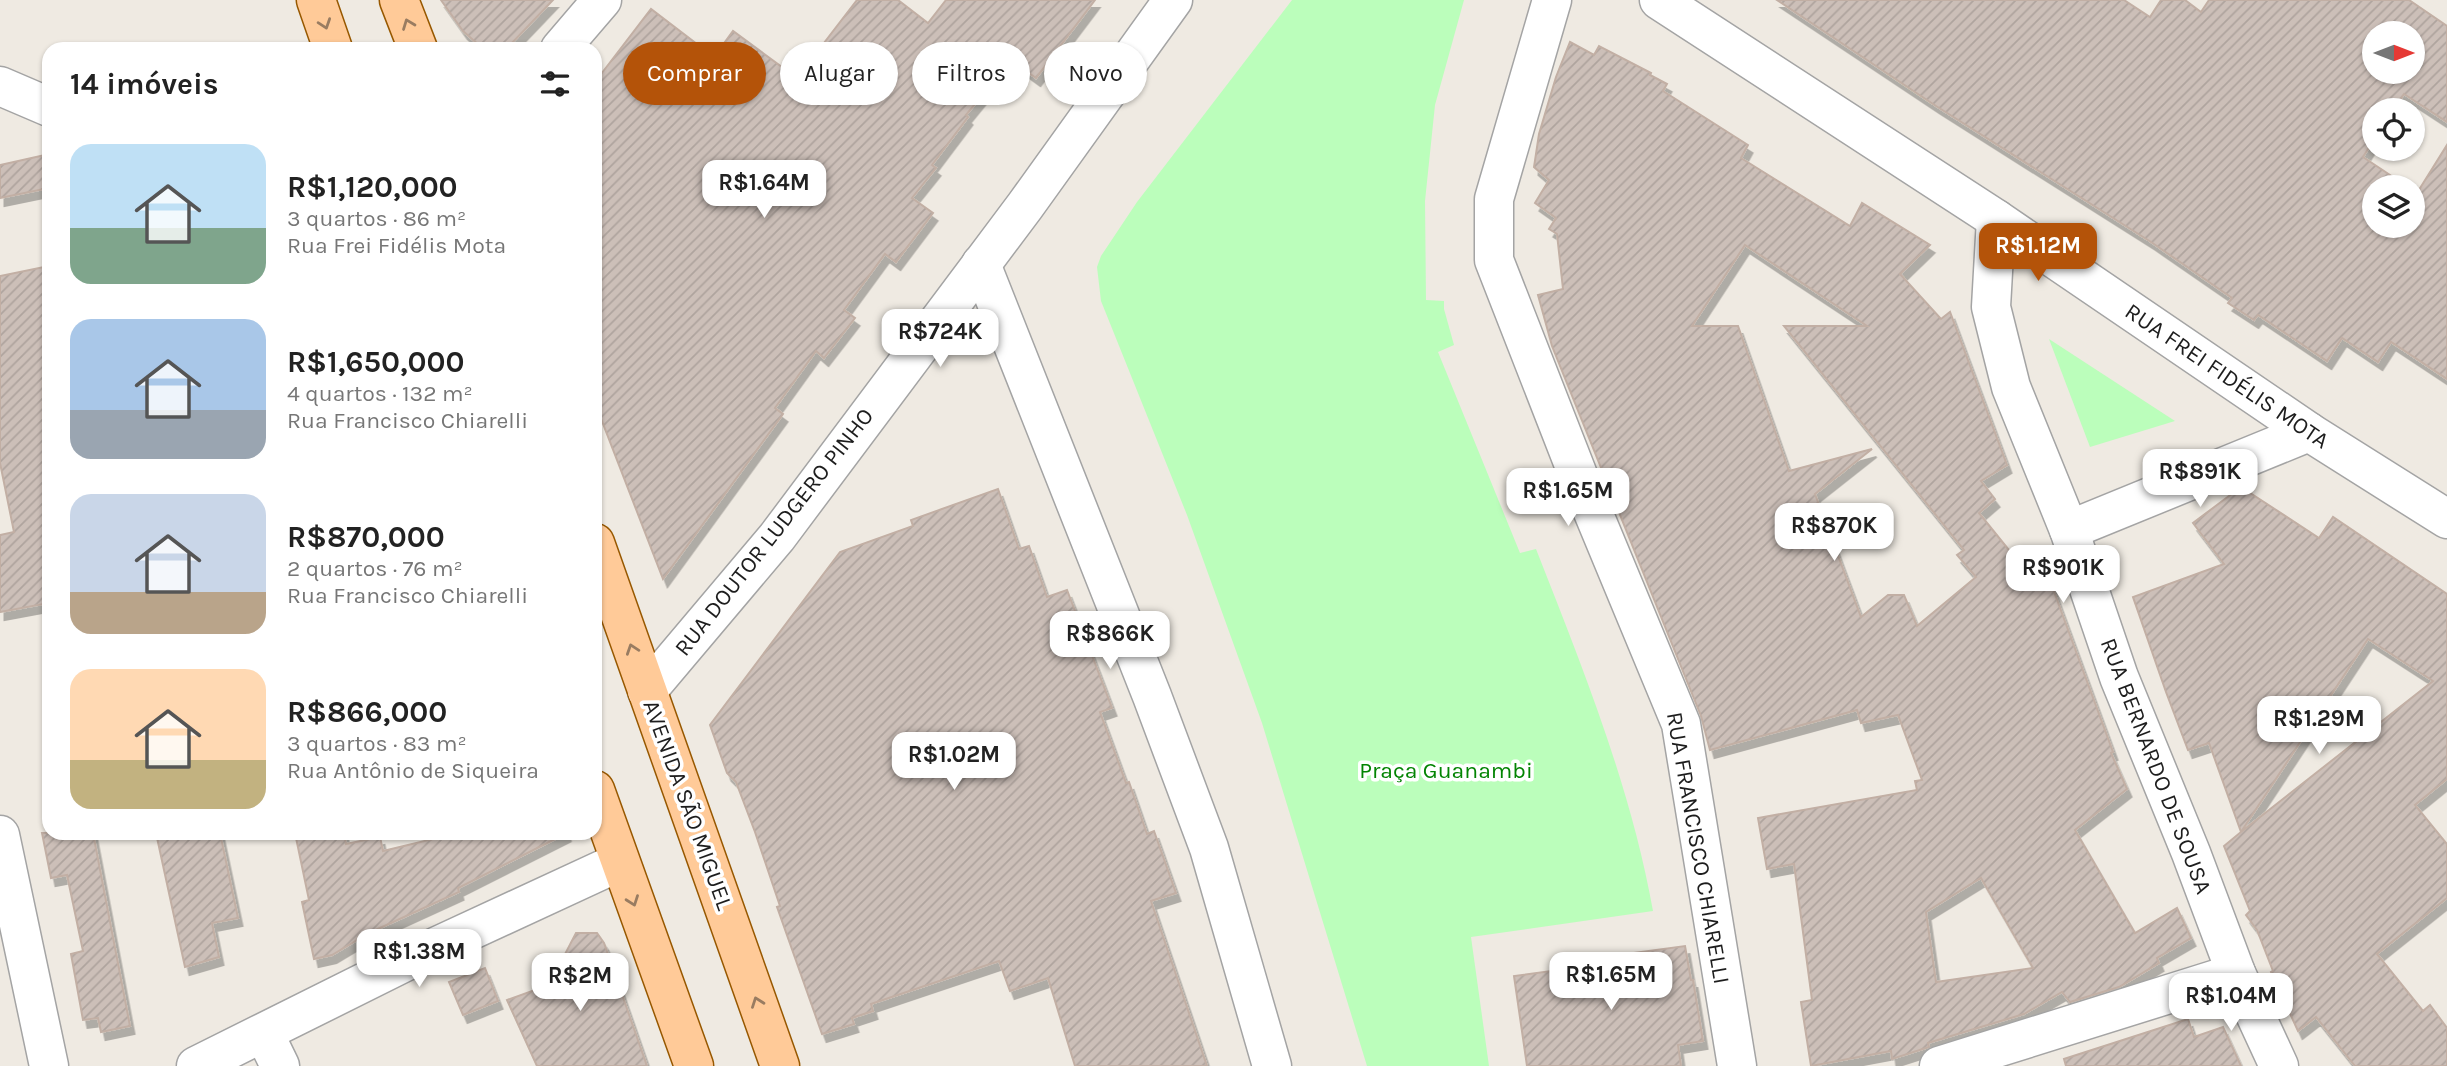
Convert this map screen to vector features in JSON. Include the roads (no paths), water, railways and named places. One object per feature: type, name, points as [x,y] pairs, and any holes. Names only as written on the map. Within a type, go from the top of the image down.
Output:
[{"type":"main road","points":[[316,0],[331,42]]},
{"type":"main road","points":[[399,0],[415,42]]},
{"type":"main road","name":"AVENIDA SÃO MIGUEL","points":[[602,563],[780,1066]]},
{"type":"main road","points":[[602,811],[694,1066]]},
{"type":"street","points":[[566,42],[602,0]]},
{"type":"street","name":"RUA DOUTOR LUDGERO PINHO","points":[[647,691],[776,537],[981,264],[1172,0]]},
{"type":"street","name":"RUA FRANCISCO CHIARELLI","points":[[1552,0],[1494,199],[1494,260],[1583,488],[1681,724],[1737,1066]]},
{"type":"street","name":"RUA FREI FIDÉLIS MOTA","points":[[1659,0],[1996,219],[2309,432],[2447,519]]},
{"type":"street","points":[[0,86],[42,104]]},
{"type":"street","name":"RUA BERNARDO DE SOUSA","points":[[1996,219],[1991,307],[2011,387],[2069,530],[2119,677],[2191,853],[2236,973],[2279,1066]]},
{"type":"street","points":[[981,264],[1152,696],[1209,848],[1272,1066]]},
{"type":"street","points":[[2069,530],[2309,432]]},
{"type":"street","points":[[0,835],[48,1066]]},
{"type":"street","points":[[196,1066],[272,1050],[433,948],[619,862]]},
{"type":"street","points":[[1938,1066],[2236,973]]},
{"type":"park label","name":"Praça Guanambi","points":[[1446,770]]}]
